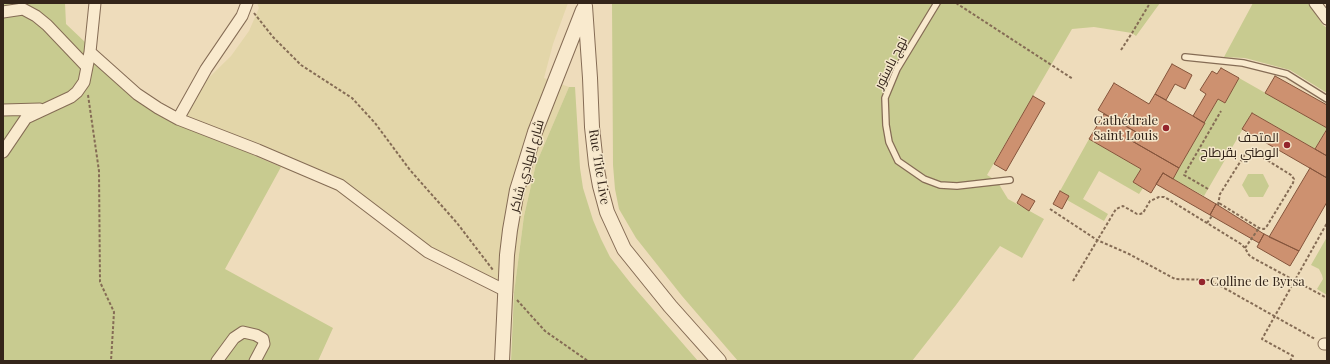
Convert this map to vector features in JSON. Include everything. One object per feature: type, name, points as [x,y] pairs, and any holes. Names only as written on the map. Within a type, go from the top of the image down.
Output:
[{"type":"street","points":[[3,152],[26,118],[71,97],[77,92],[84,82],[90,52],[95,3]]},
{"type":"street","points":[[1315,3],[1327,19]]},
{"type":"street","points":[[178,119],[206,69],[242,16],[247,4]]},
{"type":"street","name":"شارع الهادي شاكر","points":[[502,361],[510,230],[517,190],[535,132],[585,5]]},
{"type":"street","name":"Rue Tite Live","points":[[585,5],[592,126],[596,164],[607,212],[624,249],[670,306],[719,361]]},
{"type":"street","points":[[3,12],[23,9],[36,16],[47,25],[87,67]]},
{"type":"street","points":[[90,52],[137,94],[158,108],[178,119],[265,153],[340,185],[428,252],[506,290]]},
{"type":"street","points":[[3,110],[43,109]]},
{"type":"street","points":[[217,361],[234,338],[243,332],[256,335],[263,340],[264,344],[255,361]]},
{"type":"lane","name":"نهج باستور","points":[[937,3],[898,69],[885,98],[886,125],[889,142],[898,160],[924,179],[940,185],[957,186],[1010,180]]},
{"type":"lane","points":[[1185,57],[1243,63],[1287,74],[1327,99]]},
{"type":"path","points":[[956,3],[1073,78]]},
{"type":"path","points":[[1121,50],[1150,3]]},
{"type":"path","points":[[247,4],[273,37],[301,65],[352,98],[362,108],[410,170],[457,224],[495,272]]},
{"type":"path","points":[[84,82],[88,92],[98,171],[100,282],[114,312],[111,361]]},
{"type":"path","points":[[1208,189],[1184,175],[1220,111]]},
{"type":"path","points":[[1247,151],[1254,152],[1292,174],[1294,179],[1267,226],[1264,229],[1259,228],[1218,204],[1220,194],[1247,151]]},
{"type":"path","points":[[1073,281],[1118,207],[1126,207],[1137,214],[1140,214],[1143,213],[1150,201],[1159,197],[1168,199],[1207,223],[1245,248],[1249,255],[1253,258],[1327,298]]},
{"type":"path","points":[[1050,208],[1097,240],[1130,254],[1175,279],[1210,280],[1325,344]]},
{"type":"path","points":[[1207,223],[1212,216]]},
{"type":"path","points":[[1290,361],[1293,356],[1262,339],[1327,223]]},
{"type":"path","points":[[1245,248],[1259,228]]},
{"type":"path","points":[[506,290],[545,331],[588,361]]},
{"type":"shaded area","points":[[257,3],[568,3],[553,44],[544,78],[569,87],[536,164],[524,216],[514,293],[490,289],[427,257],[334,189],[255,156],[175,111],[231,56],[249,31],[259,8]]},
{"type":"green space","points":[[3,3],[65,3],[66,24],[105,61],[146,96],[255,156],[281,167],[225,269],[333,328],[318,361],[3,361]]},
{"type":"green space","points":[[612,3],[1160,3],[1136,36],[1132,33],[1094,27],[1072,29],[987,175],[997,181],[1008,199],[1044,219],[1022,258],[1000,246],[912,361],[738,361],[682,296],[636,238],[619,209],[615,189],[613,165]]},
{"type":"green space","points":[[1253,3],[1308,3],[1323,25],[1327,28],[1327,93],[1290,70],[1245,58],[1224,57]]},
{"type":"green space","points":[[1239,78],[1327,128],[1315,149],[1252,113],[1204,196],[1173,179],[1218,99],[1225,103]]},
{"type":"green space","points":[[569,87],[575,87],[580,168],[583,188],[593,220],[601,239],[610,257],[632,285],[698,361],[511,361],[514,293],[524,216],[536,164]]},
{"type":"green space","points":[[1089,139],[1141,169],[1133,182],[1143,188],[1139,194],[1099,171],[1083,199],[1108,214],[1104,221],[1067,200],[1069,196],[1060,191]]},
{"type":"green space","points":[[1248,174],[1263,174],[1269,186],[1263,197],[1249,197],[1242,185]]},
{"type":"green space","points":[[1327,237],[1327,295],[1317,289],[1323,279],[1322,275],[1319,269],[1311,265]]},
{"type":"building","points":[[1172,64],[1192,75],[1185,89],[1175,84],[1166,100],[1155,94]]},
{"type":"building","points":[[1221,68],[1239,78],[1225,103],[1218,99],[1204,123],[1193,116],[1206,94],[1200,90],[1212,71],[1217,74]]},
{"type":"building","points":[[1275,76],[1327,105],[1327,128],[1265,93]]},
{"type":"building","name":"Cathédrale Saint Louis","points":[[1114,83],[1149,104],[1155,94],[1205,123],[1179,168],[1132,141],[1136,132],[1098,110]]},
{"type":"building","points":[[1033,96],[1045,103],[1006,171],[994,164]]},
{"type":"building","points":[[1252,113],[1327,156],[1327,178],[1242,129]]},
{"type":"building","points":[[1104,114],[1136,132],[1132,141],[1179,168],[1173,179],[1163,173],[1151,193],[1133,182],[1141,169],[1089,139]]},
{"type":"building","points":[[1327,129],[1327,156],[1315,149]]},
{"type":"building","points":[[1310,168],[1327,178],[1327,202],[1299,251],[1269,237]]},
{"type":"building","points":[[1163,173],[1216,204],[1210,215],[1156,184]]},
{"type":"building","points":[[1060,191],[1069,196],[1062,209],[1053,204]]},
{"type":"building","points":[[1022,194],[1035,201],[1029,211],[1017,203]]},
{"type":"building","points":[[1216,204],[1264,234],[1259,243],[1210,215]]},
{"type":"building","points":[[1264,234],[1299,251],[1290,266],[1257,247]]},
{"type":"place","name":"Cathédrale Saint Louis","points":[[1166,128]]},
{"type":"place","name":"المتحف الوطني بقرطاج","points":[[1287,145]]},
{"type":"place","name":"Colline de Byrsa","points":[[1202,282]]}]
